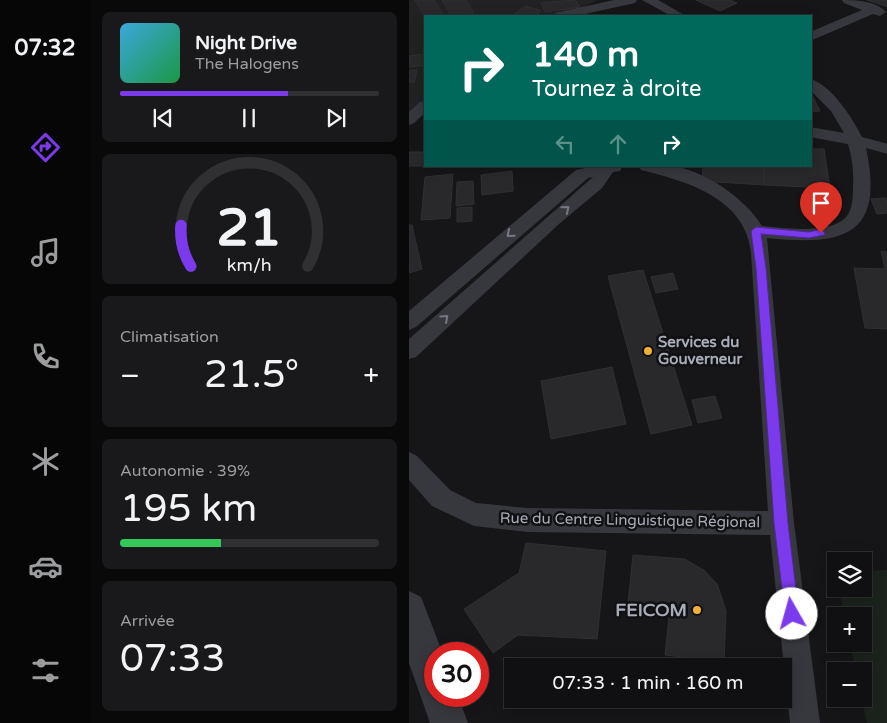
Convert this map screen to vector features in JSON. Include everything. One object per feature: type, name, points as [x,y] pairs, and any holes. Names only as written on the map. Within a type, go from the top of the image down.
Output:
[{"type":"street","points":[[564,15],[631,0]]},
{"type":"street","points":[[648,0],[678,15]]},
{"type":"street","points":[[848,0],[874,9],[887,16]]},
{"type":"street","points":[[812,36],[874,9]]},
{"type":"street","points":[[756,231],[809,235],[833,230],[853,220],[862,202],[861,175],[855,140],[832,102],[819,88],[812,84]]},
{"type":"street","points":[[409,120],[424,106]]},
{"type":"street","points":[[812,132],[855,140],[887,149]]},
{"type":"street","points":[[664,167],[688,176],[733,203],[749,217],[756,231],[761,268],[781,523],[805,723]]},
{"type":"street","points":[[409,322],[473,265],[582,174],[613,168]]},
{"type":"street","points":[[409,351],[613,168]]},
{"type":"street","name":"Rue du Centre Linguistique Régional","points":[[409,463],[441,498],[474,514],[527,520],[781,523]]},
{"type":"street","points":[[409,610],[424,653]]},
{"type":"street","points":[[443,707],[449,723]]},
{"type":"shaded area","points":[[409,0],[598,0],[566,15],[424,15],[424,101],[409,115]]},
{"type":"shaded area","points":[[888,570],[887,723],[867,723],[864,707],[872,707],[872,662],[854,662],[852,652],[872,652],[872,607],[842,607],[840,597],[872,597],[872,571]]},
{"type":"building","points":[[415,0],[434,0],[443,15],[424,15]]},
{"type":"building","points":[[442,0],[466,0],[474,15],[450,15]]},
{"type":"building","points":[[575,0],[580,7],[545,12],[541,3]]},
{"type":"building","points":[[696,0],[730,0],[737,3],[720,11]]},
{"type":"building","points":[[867,0],[888,0],[888,7]]},
{"type":"building","points":[[526,6],[541,11],[535,15],[513,15]]},
{"type":"building","points":[[424,54],[424,65],[409,67],[409,56]]},
{"type":"building","points":[[417,70],[414,82],[409,82],[409,71]]},
{"type":"building","points":[[812,95],[820,111],[812,112]]},
{"type":"building","points":[[812,149],[824,149],[830,188],[764,185],[764,167],[812,167]]},
{"type":"building","points":[[409,152],[424,152],[424,166],[409,166]]},
{"type":"building","points":[[703,167],[764,167],[764,185],[702,181]]},
{"type":"building","points":[[512,171],[513,191],[482,195],[481,175]]},
{"type":"building","points":[[453,174],[450,218],[421,220],[425,177]]},
{"type":"building","points":[[473,181],[474,204],[456,206],[457,182]]},
{"type":"building","points":[[886,198],[888,213],[877,214],[871,199]]},
{"type":"building","points":[[472,207],[472,221],[457,222],[457,208]]},
{"type":"building","points":[[409,225],[412,225],[422,269],[409,273]]},
{"type":"building","points":[[881,251],[888,252],[888,329],[865,328],[854,268],[885,269]]},
{"type":"building","name":"Services du Gouverneur","points":[[643,270],[692,425],[651,434],[608,276]]},
{"type":"building","points":[[673,273],[678,289],[656,293],[651,277]]},
{"type":"building","points":[[612,367],[626,424],[551,439],[541,381]]},
{"type":"building","points":[[715,396],[722,418],[698,423],[692,400]]},
{"type":"building","points":[[526,543],[606,551],[597,639],[518,635],[493,653],[489,647],[489,642],[486,642],[464,609],[519,573]]},
{"type":"building","name":"FEICOM","points":[[633,555],[685,559],[705,571],[717,584],[726,611],[724,658],[690,658],[665,655],[670,608],[628,604]]},
{"type":"place","name":"Services du Gouverneur","points":[[648,351]]},
{"type":"place","name":"FEICOM","points":[[697,610]]},
{"type":"route","points":[[792,614],[781,523],[761,268],[756,231],[809,235],[821,233]]}]
